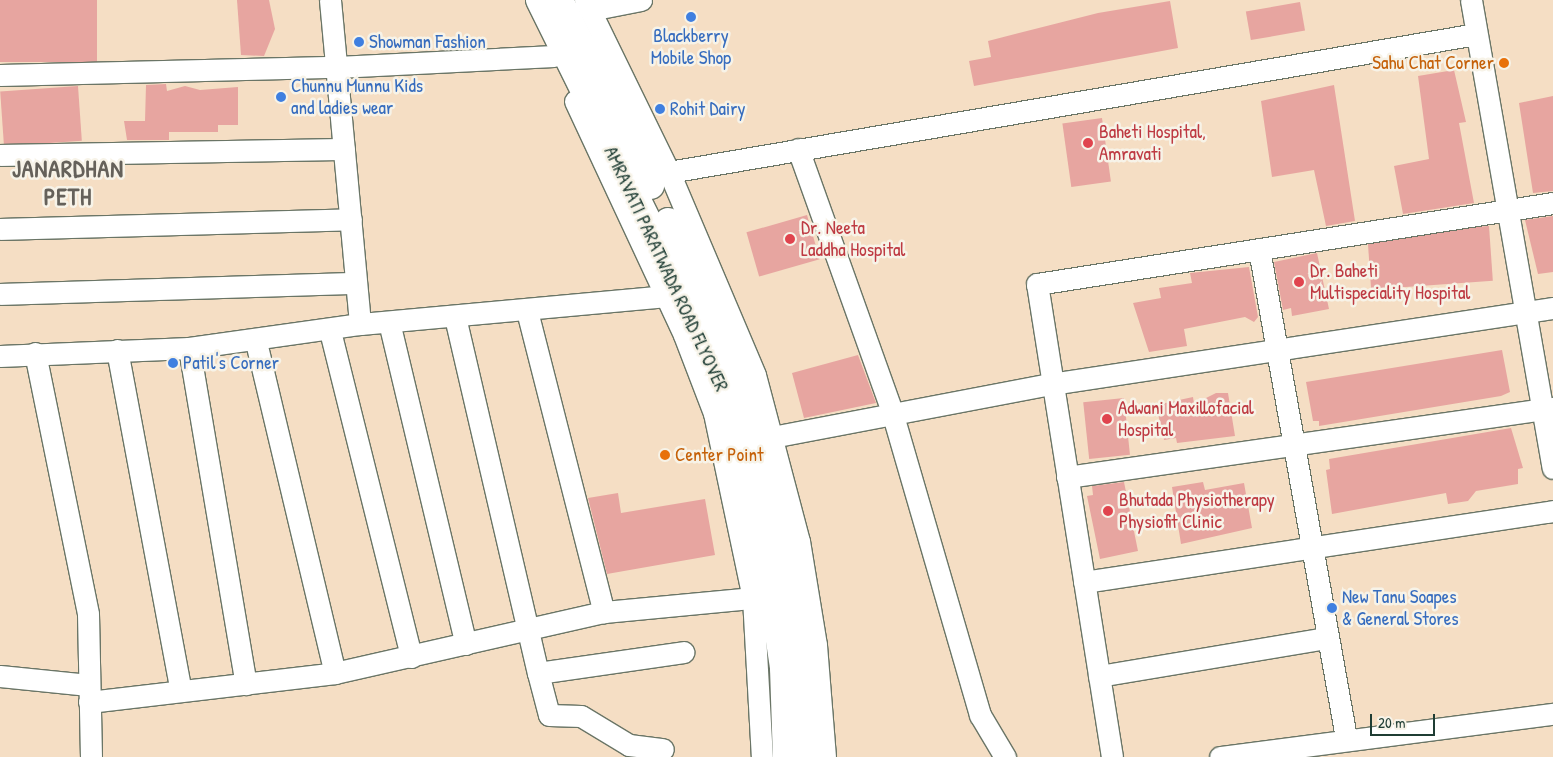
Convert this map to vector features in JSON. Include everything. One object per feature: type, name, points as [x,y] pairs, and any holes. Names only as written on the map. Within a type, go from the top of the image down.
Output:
[{"type":"main road","name":"AMRAVATI PARATWADA ROAD FLYOVER","points":[[539,0],[662,251],[729,408],[772,594],[783,668],[786,757]]},
{"type":"main road","name":"AMRAVATI PARATWADA ROAD FLYOVER","points":[[560,0],[688,262],[748,410],[786,557],[808,757]]},
{"type":"street","points":[[330,0],[360,324]]},
{"type":"street","points":[[526,0],[554,56],[665,296],[714,414],[753,598],[762,757]]},
{"type":"street","points":[[641,0],[588,5],[669,172],[755,375],[799,541],[813,626],[825,757]]},
{"type":"street","points":[[1471,0],[1527,312],[1548,408],[1553,468]]},
{"type":"street","points":[[669,172],[798,148],[1476,34]]},
{"type":"street","points":[[0,75],[337,67],[554,56]]},
{"type":"street","points":[[0,154],[344,148]]},
{"type":"street","points":[[798,148],[892,412],[980,715],[1005,757]]},
{"type":"street","points":[[1112,757],[1036,289],[1040,280],[1259,249],[1553,203]]},
{"type":"street","points":[[0,229],[351,219]]},
{"type":"street","points":[[1259,249],[1279,350],[1327,638],[1346,739]]},
{"type":"street","points":[[0,294],[356,283]]},
{"type":"street","points":[[0,356],[35,353],[189,348],[256,342],[330,332],[360,324],[527,311],[665,296]]},
{"type":"street","points":[[772,437],[892,412],[1051,384],[1553,308]]},
{"type":"street","points":[[527,311],[604,612]]},
{"type":"street","points":[[455,317],[527,629],[549,715],[581,716],[629,745],[663,749]]},
{"type":"street","points":[[389,322],[466,644]]},
{"type":"street","points":[[330,332],[411,657]]},
{"type":"street","points":[[256,342],[335,673]]},
{"type":"street","points":[[189,348],[246,684]]},
{"type":"street","points":[[117,350],[181,691]]},
{"type":"street","points":[[35,353],[88,614],[88,734],[91,757]]},
{"type":"street","points":[[1067,477],[1548,408]]},
{"type":"street","points":[[1084,582],[1553,511]]},
{"type":"street","points":[[0,671],[89,693],[181,691],[335,673],[604,612],[753,598]]},
{"type":"street","points":[[1099,676],[1327,638]]},
{"type":"street","points":[[538,673],[683,652]]},
{"type":"street","points":[[1220,757],[1346,739],[1553,714]]},
{"type":"building","points":[[0,0],[97,0],[97,62],[0,62]]},
{"type":"building","points":[[237,0],[269,0],[275,29],[264,56],[241,55]]},
{"type":"building","points":[[1170,1],[1178,48],[974,86],[969,61],[991,57],[988,41],[1098,13]]},
{"type":"building","points":[[1300,2],[1305,31],[1251,40],[1246,12]]},
{"type":"building","points":[[1454,70],[1466,122],[1459,123],[1474,203],[1403,214],[1394,166],[1429,159],[1418,76]]},
{"type":"building","points":[[166,84],[167,91],[185,86],[200,90],[238,87],[238,125],[218,125],[218,132],[169,132],[169,140],[127,140],[124,121],[145,121],[146,85]]},
{"type":"building","points":[[1334,85],[1355,221],[1326,226],[1314,170],[1272,177],[1261,101]]},
{"type":"building","points":[[78,86],[82,141],[4,146],[0,91]]},
{"type":"building","points":[[1553,96],[1553,191],[1533,193],[1519,103]]},
{"type":"building","points":[[1102,118],[1111,181],[1071,187],[1062,124]]},
{"type":"building","points":[[807,215],[820,259],[759,277],[746,232]]},
{"type":"building","points":[[1553,216],[1553,272],[1538,274],[1525,220]]},
{"type":"building","points":[[1489,226],[1493,281],[1371,289],[1367,235]]},
{"type":"building","points":[[1317,253],[1329,309],[1292,316],[1291,308],[1283,310],[1274,262]]},
{"type":"building","points":[[1249,267],[1258,317],[1254,322],[1245,317],[1184,329],[1187,346],[1149,352],[1133,303],[1161,298],[1159,288],[1192,283],[1190,273]]},
{"type":"building","points":[[1502,350],[1510,392],[1501,396],[1319,426],[1319,421],[1313,421],[1306,382]]},
{"type":"building","points":[[858,355],[876,403],[804,418],[792,373]]},
{"type":"building","points":[[1216,393],[1228,393],[1235,436],[1177,443],[1176,438],[1164,440],[1156,405],[1193,397],[1194,404]]},
{"type":"building","points":[[1124,398],[1130,455],[1089,459],[1083,402]]},
{"type":"building","points":[[1511,428],[1523,468],[1518,469],[1518,484],[1476,491],[1468,501],[1448,504],[1446,493],[1332,514],[1326,470],[1330,469],[1329,459]]},
{"type":"building","points":[[1124,482],[1138,551],[1100,559],[1087,496],[1093,495],[1092,486]]},
{"type":"building","points":[[1203,482],[1205,490],[1244,483],[1252,528],[1181,544],[1172,487]]},
{"type":"building","points":[[618,493],[621,513],[705,499],[715,555],[607,574],[588,498]]},
{"type":"place","name":"Blackberry Mobile Shop","points":[[691,17]]},
{"type":"place","name":"Showman Fashion","points":[[359,42]]},
{"type":"place","name":"Sahu Chat Corner","points":[[1504,63]]},
{"type":"place","name":"Chunnu Munnu Kids and ladies wear","points":[[281,97]]},
{"type":"place","name":"Rohit Dairy","points":[[660,109]]},
{"type":"place","name":"Baheti Hospital, Amravati","points":[[1088,143]]},
{"type":"place","name":"Dr. Neeta Laddha Hospital","points":[[790,239]]},
{"type":"place","name":"Dr. Baheti Multispeciality Hospital","points":[[1299,282]]},
{"type":"place","name":"Patil's Corner","points":[[173,363]]},
{"type":"place","name":"Adwani Maxillofacial Hospital","points":[[1107,419]]},
{"type":"place","name":"Center Point","points":[[665,455]]},
{"type":"place","name":"Bhutada Physiotherapy Physiofit Clinic","points":[[1108,511]]},
{"type":"place","name":"New Tanu Soapes & General Stores","points":[[1332,608]]},
{"type":"district","name":"JANARDHAN PETH","points":[[68,183]]}]
